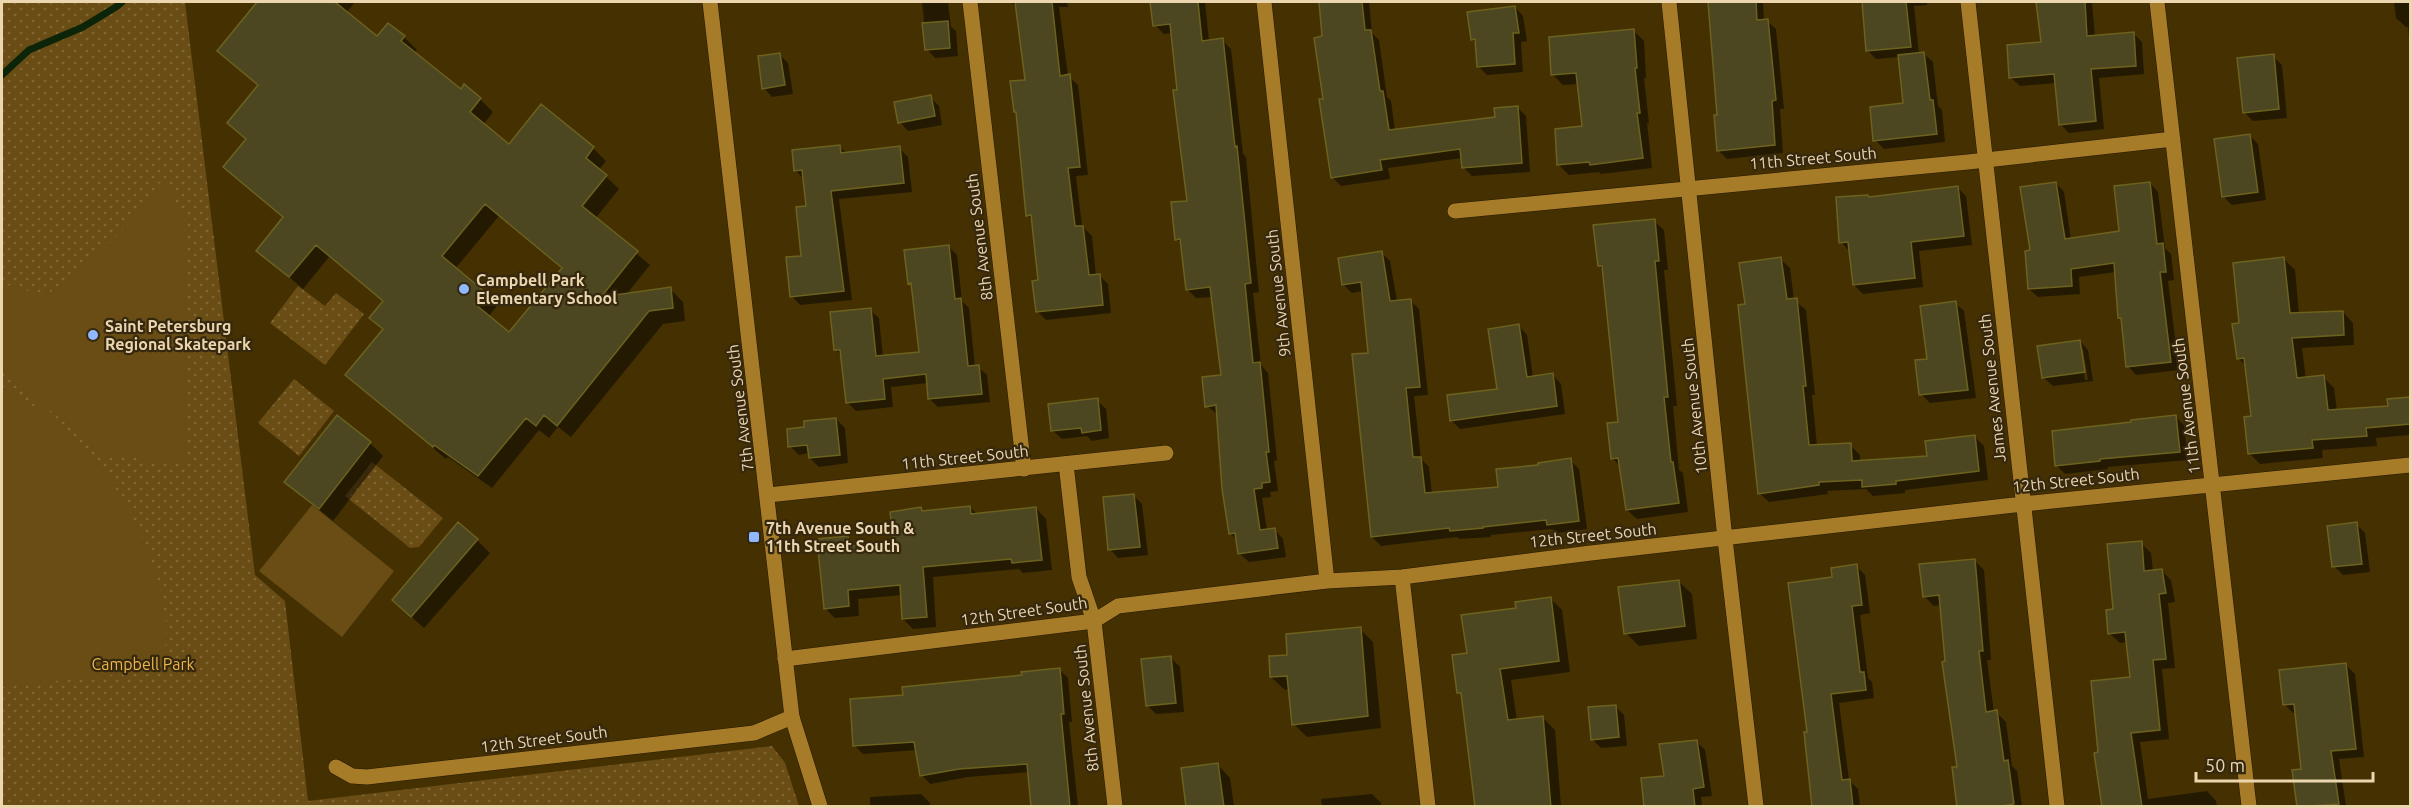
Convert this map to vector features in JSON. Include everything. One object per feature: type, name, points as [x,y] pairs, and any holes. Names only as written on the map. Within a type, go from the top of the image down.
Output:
[{"type":"street","name":"7th Avenue South","points":[[710,2],[792,717],[820,807]]},
{"type":"street","name":"8th Avenue South","points":[[970,2],[1024,469]]},
{"type":"street","name":"9th Avenue South","points":[[1264,2],[1327,581]]},
{"type":"street","name":"10th Avenue South","points":[[1669,2],[1725,539],[1756,807]]},
{"type":"street","name":"James Avenue South","points":[[1968,2],[2057,807]]},
{"type":"street","name":"11th Avenue South","points":[[2157,2],[2249,807]]},
{"type":"street","name":"11th Street South","points":[[1455,211],[1984,160],[2173,139]]},
{"type":"street","name":"11th Street South","points":[[768,495],[1166,453]]},
{"type":"street","name":"8th Avenue South","points":[[1066,464],[1078,577],[1094,621],[1115,807]]},
{"type":"street","name":"12th Street South","points":[[785,659],[1094,621],[1118,606],[1327,581],[1402,577],[2023,504],[2410,465]]},
{"type":"street","points":[[1402,577],[1428,807]]},
{"type":"street","name":"12th Street South","points":[[336,767],[352,776],[378,776],[754,733],[792,717]]},
{"type":"green space","name":"Campbell Park","points":[[185,2],[255,575],[285,601],[308,801],[772,746],[785,763],[799,806],[2,806],[2,3]]},
{"type":"green space","name":"Saint Petersburg Regional Skatepark","points":[[159,183],[170,185],[176,207],[184,215],[187,464],[147,462],[132,455],[106,455],[2,372],[2,285],[17,286],[42,298],[74,274],[122,232]]},
{"type":"green space","points":[[298,286],[325,306],[336,293],[364,314],[325,365],[270,323]]},
{"type":"green space","points":[[294,379],[334,411],[299,456],[258,423]]},
{"type":"green space","points":[[2,386],[48,416],[81,445],[99,465],[128,509],[150,558],[164,609],[166,639],[164,669],[2,687]]},
{"type":"green space","points":[[372,462],[443,518],[419,547],[410,548],[345,496]]},
{"type":"green space","points":[[312,505],[394,571],[342,637],[259,571]]},
{"type":"building","points":[[257,2],[335,2],[377,36],[388,23],[405,36],[401,41],[461,89],[464,84],[481,98],[470,112],[509,144],[541,104],[594,147],[586,158],[607,175],[582,206],[638,251],[601,297],[671,287],[673,308],[649,311],[557,426],[544,415],[536,426],[526,418],[478,476],[434,445],[433,447],[345,375],[383,329],[369,318],[383,301],[316,245],[289,277],[256,251],[283,217],[223,167],[246,139],[227,123],[258,85],[217,51]],"holes":[[[485,204],[562,268],[509,332],[475,304],[485,292],[442,256]]]},
{"type":"building","points":[[1015,2],[1052,2],[1060,76],[1070,74],[1080,167],[1068,168],[1075,226],[1083,226],[1089,275],[1100,274],[1103,305],[1036,312],[1032,281],[1038,280],[1031,215],[1026,216],[1016,112],[1014,112],[1010,81],[1025,80]]},
{"type":"building","points":[[1150,2],[1198,2],[1202,41],[1223,38],[1251,283],[1245,284],[1253,363],[1260,362],[1269,452],[1266,452],[1270,482],[1262,483],[1262,488],[1254,489],[1260,530],[1275,528],[1278,548],[1238,554],[1235,533],[1229,534],[1222,489],[1216,405],[1205,407],[1202,377],[1221,375],[1210,287],[1186,290],[1180,239],[1175,240],[1171,202],[1187,201],[1173,90],[1177,90],[1170,24],[1153,26]]},
{"type":"building","points":[[1319,2],[1362,2],[1365,30],[1371,30],[1380,91],[1383,91],[1389,130],[1495,117],[1494,108],[1518,106],[1522,163],[1462,168],[1460,149],[1380,160],[1382,170],[1331,178],[1319,99],[1323,99],[1314,38],[1322,36]]},
{"type":"building","points":[[1708,2],[1756,2],[1757,20],[1768,19],[1776,100],[1772,101],[1775,145],[1717,151],[1714,115],[1717,115]]},
{"type":"building","points":[[1862,2],[1906,2],[1911,47],[1866,51]]},
{"type":"building","points":[[2036,2],[2085,2],[2087,36],[2134,32],[2136,66],[2091,69],[2096,121],[2059,125],[2054,74],[2009,78],[2007,45],[2041,42]]},
{"type":"building","points":[[1515,6],[1519,33],[1513,33],[1515,64],[1477,67],[1475,39],[1471,40],[1467,12]]},
{"type":"building","points":[[948,21],[950,48],[925,50],[922,23]]},
{"type":"building","points":[[1634,29],[1640,113],[1637,113],[1643,158],[1590,165],[1589,162],[1557,165],[1555,129],[1582,126],[1576,73],[1551,75],[1549,37]]},
{"type":"building","points":[[1924,52],[1937,134],[1873,141],[1870,107],[1903,103],[1898,55]]},
{"type":"building","points":[[780,53],[785,85],[762,89],[758,56]]},
{"type":"building","points":[[2274,54],[2279,109],[2243,113],[2237,58]]},
{"type":"building","points":[[931,95],[935,116],[898,123],[894,102]]},
{"type":"building","points":[[2250,134],[2258,192],[2222,197],[2214,139]]},
{"type":"building","points":[[840,145],[841,153],[900,146],[904,183],[831,191],[844,291],[790,297],[786,257],[801,256],[796,207],[806,206],[802,170],[794,171],[792,150]]},
{"type":"building","points":[[2056,182],[2065,239],[2119,231],[2114,186],[2150,182],[2157,244],[2163,243],[2166,272],[2160,272],[2171,362],[2126,367],[2121,318],[2118,318],[2114,263],[2071,269],[2072,286],[2028,289],[2025,251],[2030,250],[2020,187]]},
{"type":"building","points":[[1958,186],[1964,236],[1911,242],[1915,278],[1853,285],[1848,242],[1839,243],[1836,197],[1868,195],[1869,197]]},
{"type":"building","points":[[1655,219],[1659,261],[1655,261],[1668,397],[1664,397],[1671,462],[1673,462],[1679,503],[1626,510],[1618,458],[1611,459],[1607,423],[1618,422],[1602,266],[1598,266],[1593,225]]},
{"type":"building","points":[[949,245],[955,299],[961,298],[968,366],[979,365],[982,394],[928,399],[926,374],[883,379],[885,399],[846,403],[840,350],[834,350],[830,312],[871,308],[876,356],[919,352],[911,283],[908,284],[904,250]]},
{"type":"building","points":[[1382,251],[1390,301],[1411,299],[1420,387],[1406,388],[1413,457],[1421,457],[1425,493],[1498,487],[1496,469],[1538,465],[1538,463],[1571,458],[1579,521],[1547,525],[1546,520],[1483,528],[1450,531],[1449,528],[1371,537],[1352,354],[1368,353],[1361,282],[1342,285],[1338,258]]},
{"type":"building","points":[[1781,257],[1787,299],[1797,298],[1806,386],[1803,386],[1809,445],[1851,443],[1852,461],[1927,456],[1925,441],[1975,435],[1979,471],[1862,487],[1862,480],[1819,482],[1819,485],[1758,494],[1738,305],[1745,304],[1739,263]]},
{"type":"building","points":[[2284,257],[2290,313],[2343,311],[2344,335],[2292,338],[2297,378],[2324,375],[2328,410],[2388,406],[2387,399],[2410,397],[2410,424],[2366,428],[2367,436],[2312,440],[2313,448],[2248,454],[2244,417],[2251,416],[2244,358],[2237,359],[2232,324],[2239,323],[2233,263]]},
{"type":"building","points":[[1956,301],[1968,390],[1919,395],[1915,360],[1927,359],[1920,306]]},
{"type":"building","points":[[1519,324],[1527,377],[1553,373],[1557,406],[1450,421],[1447,395],[1497,389],[1488,329]]},
{"type":"building","points":[[2080,340],[2085,372],[2042,378],[2037,346]]},
{"type":"building","points":[[1098,398],[1101,430],[1082,433],[1081,428],[1051,431],[1048,404]]},
{"type":"building","points":[[337,415],[371,442],[319,509],[284,482]]},
{"type":"building","points":[[2176,415],[2180,452],[2100,459],[2100,461],[2055,466],[2052,431]]},
{"type":"building","points":[[836,418],[840,455],[809,458],[807,445],[788,447],[787,429],[804,427],[804,421]]},
{"type":"building","points":[[1134,494],[1140,547],[1108,550],[1103,497]]},
{"type":"building","points":[[970,506],[971,514],[1036,507],[1042,560],[1012,563],[1011,559],[923,567],[927,617],[902,619],[900,585],[848,590],[849,606],[824,609],[817,539],[848,536],[849,546],[894,542],[890,512],[921,507],[922,511]]},
{"type":"building","points":[[458,522],[478,539],[411,617],[392,600]]},
{"type":"building","points":[[2357,522],[2362,564],[2332,567],[2327,526]]},
{"type":"building","points":[[2142,541],[2144,571],[2162,569],[2166,593],[2159,594],[2166,659],[2153,660],[2160,730],[2131,733],[2142,807],[2102,807],[2094,753],[2098,752],[2091,681],[2130,677],[2125,632],[2108,634],[2106,610],[2113,609],[2107,544]]},
{"type":"building","points":[[1975,559],[1983,651],[1979,651],[1986,712],[1997,710],[2004,761],[2008,760],[2014,804],[1996,807],[1957,807],[1952,767],[1957,767],[1942,662],[1945,661],[1939,595],[1923,597],[1919,564]]},
{"type":"building","points":[[1857,564],[1862,605],[1852,606],[1860,672],[1864,672],[1866,690],[1831,694],[1842,780],[1850,779],[1853,807],[1812,807],[1804,732],[1807,732],[1788,583],[1832,577],[1831,568]]},
{"type":"building","points":[[1679,580],[1685,626],[1624,634],[1618,587]]},
{"type":"building","points":[[1551,597],[1559,661],[1500,669],[1508,720],[1543,716],[1551,807],[1475,807],[1461,693],[1457,693],[1452,655],[1467,653],[1461,615],[1516,608],[1515,602]]},
{"type":"building","points":[[1361,627],[1368,716],[1292,725],[1287,676],[1270,677],[1269,656],[1287,655],[1286,634]]},
{"type":"building","points":[[1171,656],[1176,703],[1146,706],[1141,659]]},
{"type":"building","points":[[2346,663],[2356,749],[2331,751],[2339,804],[2297,807],[2292,770],[2301,769],[2294,704],[2283,705],[2279,670]]},
{"type":"building","points":[[1060,668],[1064,714],[1061,714],[1070,807],[1031,807],[1027,764],[959,769],[920,776],[914,742],[853,746],[850,699],[903,695],[902,687],[1022,675],[1021,672]]},
{"type":"building","points":[[1616,705],[1619,737],[1591,740],[1588,707]]},
{"type":"building","points":[[1697,740],[1704,787],[1693,789],[1695,807],[1644,807],[1641,778],[1664,776],[1659,744]]},
{"type":"building","points":[[1218,763],[1224,807],[1186,807],[1181,768]]},
{"type":"waterway","points":[[2,75],[29,50],[83,27],[122,2]]},
{"type":"place","name":"Campbell Park Elementary School","points":[[464,289]]},
{"type":"place","name":"Saint Petersburg Regional Skatepark","points":[[93,335]]},
{"type":"place","name":"7th Avenue South & 11th Street South","points":[[754,537]]}]
